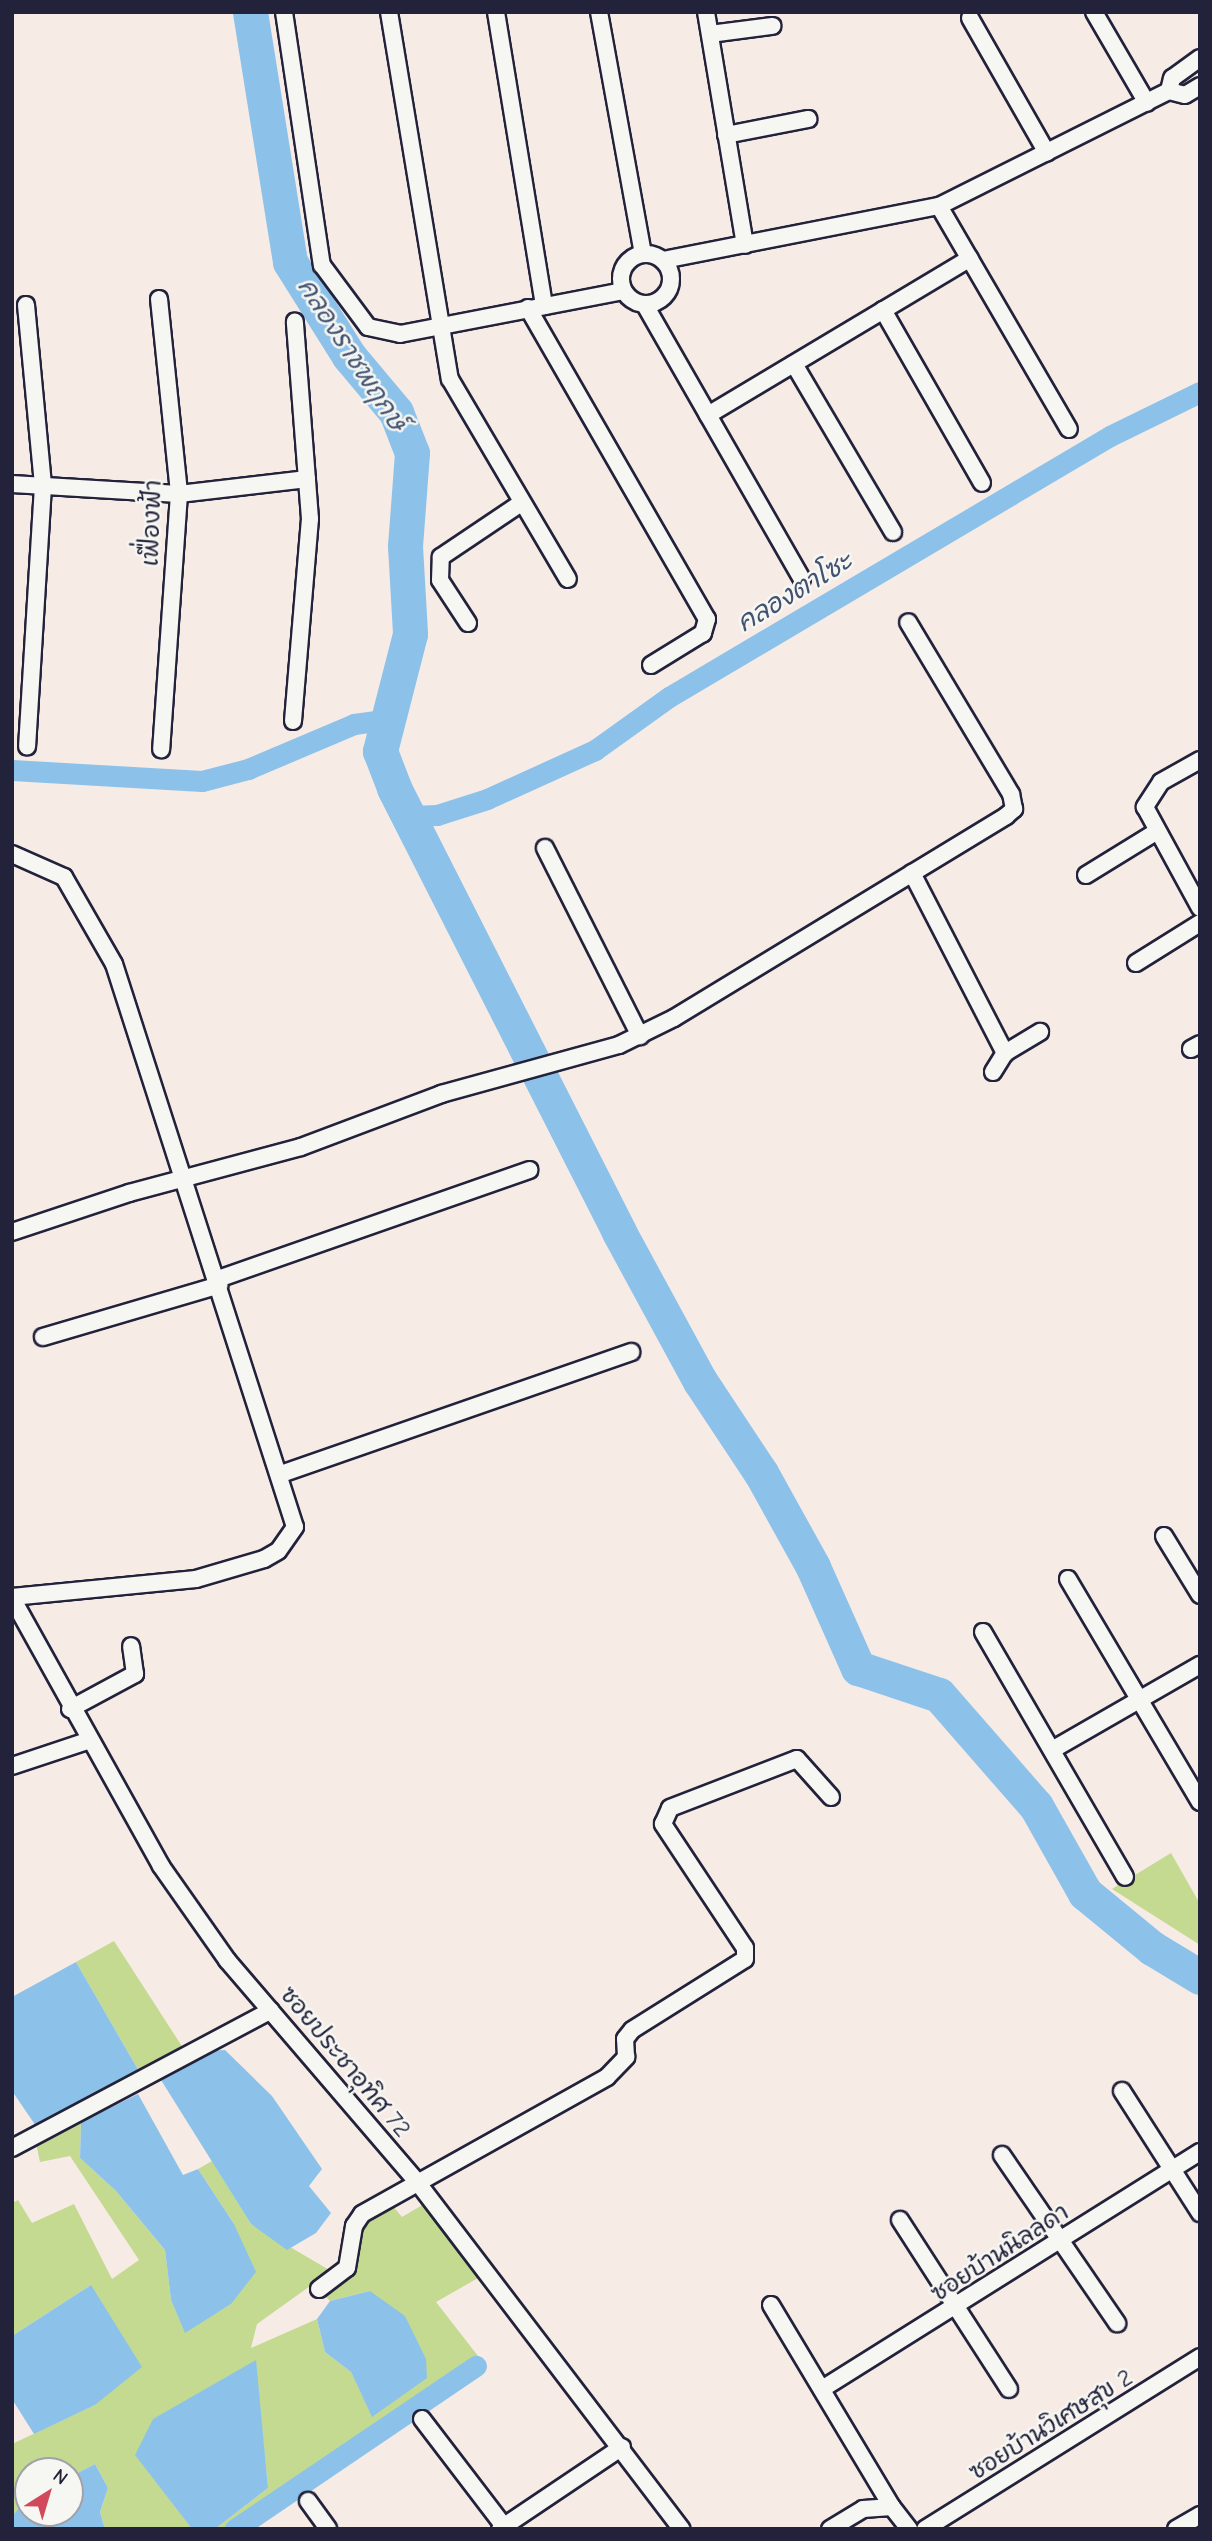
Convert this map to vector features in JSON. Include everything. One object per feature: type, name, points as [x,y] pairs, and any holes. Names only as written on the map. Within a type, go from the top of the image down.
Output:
[{"type":"street","points":[[284,12],[322,265],[368,327],[387,335],[444,328],[624,291],[645,305],[802,579]]},
{"type":"street","points":[[389,12],[444,328],[450,379],[568,579]]},
{"type":"street","points":[[496,12],[536,307],[706,619],[702,633],[651,665]]},
{"type":"street","points":[[599,12],[643,254]]},
{"type":"street","points":[[706,12],[745,245]]},
{"type":"street","points":[[1094,12],[1147,103]]},
{"type":"street","points":[[970,18],[1047,153]]},
{"type":"street","points":[[710,34],[772,26]]},
{"type":"street","points":[[1169,91],[1172,78],[1200,58]]},
{"type":"street","points":[[643,254],[663,260],[939,206],[1169,91],[1185,95],[1200,86]]},
{"type":"street","points":[[726,135],[808,119]]},
{"type":"street","points":[[939,206],[1069,429]]},
{"type":"street","points":[[624,291],[625,266],[643,254]]},
{"type":"street","points":[[708,415],[970,258]]},
{"type":"street","points":[[645,305],[668,293],[672,276],[663,260]]},
{"type":"street","name":"เฟื่องฟ้า","points":[[159,299],[179,494],[161,748]]},
{"type":"street","points":[[26,305],[43,486],[27,747]]},
{"type":"street","points":[[883,310],[982,483]]},
{"type":"street","points":[[293,721],[310,519],[295,322]]},
{"type":"street","points":[[794,364],[893,532]]},
{"type":"street","points":[[12,484],[179,494],[307,479]]},
{"type":"street","points":[[468,624],[440,580],[441,557],[521,503]]},
{"type":"street","points":[[12,1232],[301,1147],[442,1094],[550,1067],[640,1036],[1014,809],[1012,793],[908,622]]},
{"type":"street","points":[[1200,760],[1150,793],[1146,807],[1156,832],[1200,908]]},
{"type":"street","points":[[1086,875],[1156,832]]},
{"type":"street","points":[[545,848],[640,1036]]},
{"type":"street","points":[[12,854],[64,877],[114,964],[281,1474],[295,1527],[278,1551],[264,1559],[196,1579],[12,1598]]},
{"type":"street","points":[[912,873],[1005,1053]]},
{"type":"street","points":[[1136,963],[1200,923]]},
{"type":"street","points":[[993,1072],[1005,1053],[1040,1032]]},
{"type":"street","points":[[43,1337],[219,1282],[530,1170]]},
{"type":"street","points":[[281,1474],[631,1352]]},
{"type":"street","points":[[1164,1536],[1200,1595]]},
{"type":"street","points":[[1068,1579],[1200,1802]]},
{"type":"street","name":"ซอยประชาอุทิศ 72","points":[[12,1598],[70,1709],[161,1866],[227,1960],[418,2183],[622,2446],[682,2529]]},
{"type":"street","points":[[983,1632],[1125,1877]]},
{"type":"street","points":[[70,1709],[135,1674],[131,1646]]},
{"type":"street","points":[[1052,1750],[1200,1665]]},
{"type":"street","points":[[12,1766],[90,1740]]},
{"type":"street","points":[[320,2289],[348,2268],[354,2226],[362,2214],[607,2077],[626,2056],[625,2039],[632,2030],[745,1958],[745,1948],[663,1824],[670,1808],[797,1759],[831,1797]]},
{"type":"street","points":[[12,2148],[271,2010]]},
{"type":"street","points":[[1122,2091],[1200,2213]]},
{"type":"street","name":"ซอยบ้านนิลลดา","points":[[822,2389],[956,2308],[1200,2152]]},
{"type":"street","points":[[1002,2155],[1063,2240],[1117,2323]]},
{"type":"street","points":[[900,2220],[1009,2389]]},
{"type":"street","points":[[771,2305],[892,2507],[909,2529]]},
{"type":"street","name":"ซอยบ้านวิเศษสุข 2","points":[[925,2529],[1200,2357]]},
{"type":"street","points":[[422,2419],[503,2528],[622,2446]]},
{"type":"street","points":[[308,2501],[328,2529]]},
{"type":"street","points":[[830,2529],[863,2509],[892,2507]]},
{"type":"street","points":[[1176,2529],[1200,2515]]},
{"type":"green space","points":[[1171,1853],[1200,1904],[1200,1945],[1112,1889]]},
{"type":"green space","points":[[114,1941],[185,2051],[140,2073],[76,1962]]},
{"type":"green space","points":[[81,2122],[80,2158],[116,2191],[165,2250],[171,2300],[185,2332],[231,2304],[234,2224],[198,2169],[212,2161],[251,2224],[336,2274],[383,2194],[402,2217],[424,2204],[478,2278],[436,2302],[485,2365],[247,2529],[215,2529],[268,2488],[255,2361],[136,2455],[192,2529],[105,2529],[100,2512],[108,2488],[95,2464],[84,2470],[84,2457],[14,2457],[12,2516],[12,2444],[95,2405],[91,2285],[12,2336],[12,2203],[18,2200],[32,2223],[74,2204],[112,2279],[139,2260],[70,2156],[40,2162],[36,2143]],"holes":[[[313,2284],[330,2301],[370,2291],[372,2416],[351,2372],[325,2352],[317,2319],[251,2348],[257,2324]]]},
{"type":"water","points":[[76,1962],[140,2073],[36,2126],[12,2091],[12,1997]]},
{"type":"water","points":[[225,2050],[272,2096],[322,2169],[309,2186],[331,2213],[316,2233],[287,2250],[251,2224],[161,2080],[207,2051]]},
{"type":"water","points":[[138,2094],[183,2175],[198,2169],[234,2224],[256,2272],[231,2304],[185,2333],[171,2300],[165,2250],[116,2191],[80,2158],[81,2122]]},
{"type":"water","points":[[91,2285],[142,2367],[95,2405],[34,2434],[12,2399],[12,2336]]},
{"type":"water","points":[[370,2291],[405,2316],[426,2359],[427,2378],[372,2417],[351,2372],[325,2352],[317,2319],[330,2301]]},
{"type":"water","points":[[256,2360],[268,2488],[215,2529],[192,2529],[135,2455],[153,2419]]},
{"type":"water","points":[[95,2464],[108,2488],[100,2512],[105,2529],[12,2529],[14,2514],[14,2527],[84,2527],[84,2470]]},
{"type":"waterway","name":"คลองราชพฤกษ์","points":[[250,12],[290,262],[349,356],[396,412],[412,453],[405,546],[410,634],[380,751],[394,788],[619,1232],[700,1381],[761,1473],[813,1567],[858,1668],[939,1695],[1036,1806],[1085,1893],[1152,1948],[1200,1977]]},
{"type":"waterway","name":"คลองตาโซะ","points":[[411,816],[437,815],[487,799],[595,750],[669,697],[1110,436],[1200,392]]},
{"type":"waterway","points":[[12,770],[202,781],[248,769],[354,724],[391,719]]},
{"type":"waterway","points":[[235,2529],[476,2366]]}]
